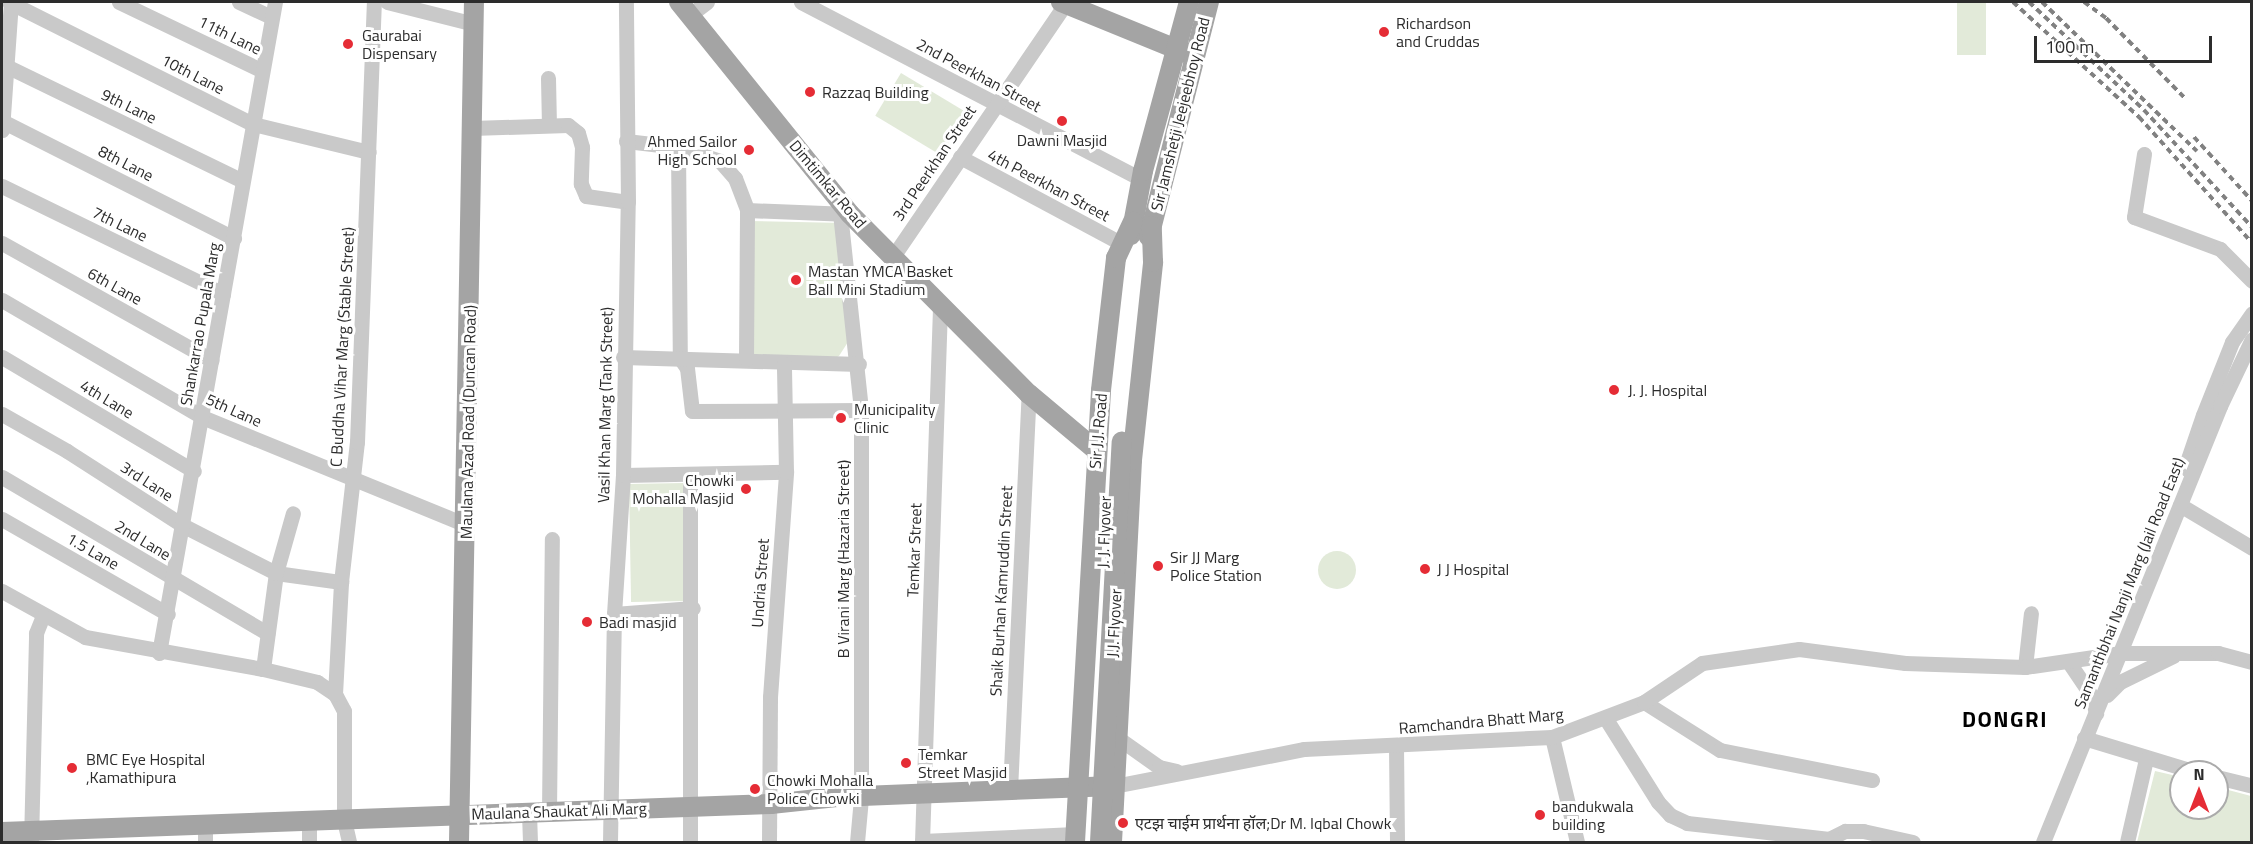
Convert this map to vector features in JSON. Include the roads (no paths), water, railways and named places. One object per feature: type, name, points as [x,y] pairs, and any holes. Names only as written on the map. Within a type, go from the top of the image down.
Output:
[{"type":"main road","name":"Maulana Azad Road (Duncan Road)","points":[[459,843],[474,2]]},
{"type":"main road","points":[[1064,2],[1186,52]]},
{"type":"main road","name":"Sir Jamshetji Jeejeebhoy Road","points":[[1142,224],[1186,52],[1189,2]]},
{"type":"main road","name":"Sir Jamshetji Jeejeebhoy Road","points":[[1142,224],[1141,179],[1186,52],[1209,2]]},
{"type":"main road","name":"Dimtimkar Road","points":[[685,8],[845,214],[894,255],[940,307],[1029,394],[1109,446]]},
{"type":"main road","points":[[1112,843],[1132,459],[1152,262],[1142,224]]},
{"type":"main road","name":"Sir J.J. Road","points":[[1079,840],[1076,787],[1109,446],[1116,258],[1122,244],[1142,224]]},
{"type":"main road","name":"J. J. Flyover","points":[[1079,840],[1109,446],[1142,224]]},
{"type":"main road","name":"J.J. Flyover","points":[[1100,843],[1109,446]]},
{"type":"main road","name":"Maulana Shaukat Ali Marg","points":[[2,831],[31,837],[309,833],[344,820],[771,804],[921,794],[1114,786]]},
{"type":"street","points":[[2,124],[10,2]]},
{"type":"street","name":"10th Lane","points":[[10,2],[253,124],[369,152]]},
{"type":"street","name":"11th Lane","points":[[119,2],[261,70]]},
{"type":"street","points":[[239,2],[273,9]]},
{"type":"street","name":"C Buddha Vihar Marg (Stable Street)","points":[[335,694],[341,582],[353,482],[374,2]]},
{"type":"street","points":[[387,2],[474,24]]},
{"type":"street","name":"Vasil Khan Marg (Tank Street)","points":[[610,843],[614,614],[623,475],[623,357],[628,202],[626,2]]},
{"type":"street","points":[[685,8],[707,2]]},
{"type":"street","name":"2nd Peerkhan Street","points":[[801,2],[1141,179]]},
{"type":"street","name":"3rd Peerkhan Street","points":[[894,255],[1064,2]]},
{"type":"street","name":"Shankarrao Pupala Marg","points":[[159,653],[194,471],[211,360],[273,9]]},
{"type":"street","name":"9th Lane","points":[[4,66],[242,180]]},
{"type":"street","points":[[548,78],[549,124]]},
{"type":"street","name":"8th Lane","points":[[2,124],[234,238]]},
{"type":"street","points":[[472,128],[568,125],[578,133],[582,147],[581,184],[586,196],[628,202]]},
{"type":"street","points":[[626,141],[678,147],[720,161],[735,178],[747,210],[746,359]]},
{"type":"street","points":[[678,147],[680,358],[687,368],[692,411],[861,410]]},
{"type":"street","points":[[2144,154],[2134,217],[2220,249],[2252,281]]},
{"type":"street","name":"4th Peerkhan Street","points":[[960,157],[1122,244]]},
{"type":"street","name":"7th Lane","points":[[2,186],[223,294]]},
{"type":"street","points":[[747,210],[845,214]]},
{"type":"street","name":"B Virani Marg (Hazaria Street)","points":[[845,214],[861,410],[861,798],[857,843]]},
{"type":"street","name":"6th Lane","points":[[2,243],[211,360]]},
{"type":"street","name":"5th Lane","points":[[2,300],[202,417],[353,482],[466,525]]},
{"type":"street","name":"Temkar Street","points":[[922,842],[921,794],[940,307]]},
{"type":"street","points":[[2189,484],[2188,459],[2203,415],[2232,342],[2252,313]]},
{"type":"street","name":"Samanthbhai Nanji Marg (Jail Road East)","points":[[2046,842],[2084,738],[2121,653],[2180,505],[2252,339]]},
{"type":"street","name":"4th Lane","points":[[2,357],[194,471]]},
{"type":"street","points":[[623,357],[746,359],[784,364],[859,364]]},
{"type":"street","name":"Undria Street","points":[[770,843],[770,697],[786,472],[784,364]]},
{"type":"street","name":"Shaik Burhan Kamruddin Street","points":[[1010,790],[1029,394]]},
{"type":"street","name":"3rd Lane","points":[[2,414],[67,451],[184,526],[276,573],[341,582]]},
{"type":"street","points":[[623,475],[786,472]]},
{"type":"street","points":[[690,475],[693,608],[690,843]]},
{"type":"street","name":"2nd Lane","points":[[2,477],[267,633]]},
{"type":"street","points":[[2180,505],[2252,548]]},
{"type":"street","points":[[263,669],[276,573],[294,513]]},
{"type":"street","name":"1.5 Lane","points":[[2,519],[168,614]]},
{"type":"street","points":[[530,843],[539,813],[552,539]]},
{"type":"street","points":[[2,591],[85,637],[159,653],[263,669],[317,682],[335,694],[344,711],[344,820],[349,843]]},
{"type":"street","points":[[614,614],[693,608]]},
{"type":"street","points":[[2025,667],[2031,613]]},
{"type":"street","points":[[31,837],[36,633],[43,615]]},
{"type":"street","name":"Ramchandra Bhatt Marg","points":[[1114,786],[1304,749],[1552,737],[1606,719],[1644,702],[1702,663],[1799,649],[1905,663],[2025,667],[2121,653],[2218,653],[2252,662]]},
{"type":"street","points":[[2068,661],[2098,707],[2120,682],[2180,653]]},
{"type":"street","points":[[1644,702],[1720,750],[1872,780]]},
{"type":"street","points":[[1606,719],[1670,815],[1698,827],[1828,841],[1845,831],[1863,831],[1913,843]]},
{"type":"street","points":[[1552,737],[1577,843]]},
{"type":"street","points":[[1118,738],[1159,767],[1183,773]]},
{"type":"street","points":[[2084,738],[2169,765]]},
{"type":"street","points":[[1396,746],[1397,843]]},
{"type":"street","points":[[2127,843],[2146,759]]},
{"type":"street","points":[[2229,780],[2252,786]]},
{"type":"street","points":[[922,842],[1079,840]]},
{"type":"railway","points":[[2013,2],[2139,117],[2252,243]]},
{"type":"railway","points":[[2029,2],[2144,110],[2252,227]]},
{"type":"railway","points":[[2042,2],[2197,151]]},
{"type":"railway","points":[[2084,2],[2106,18],[2184,97]]},
{"type":"railway","points":[[2194,137],[2252,201]]},
{"type":"place","name":"Richardson and Cruddas","points":[[1384,32]]},
{"type":"place","name":"Gaurabai Dispensary","points":[[348,44]]},
{"type":"place","name":"Razzaq Building","points":[[810,92]]},
{"type":"place","name":"Dawni Masjid","points":[[1062,121]]},
{"type":"place","name":"Ahmed Sailor High School","points":[[749,150]]},
{"type":"place","name":"Mastan YMCA Basket Ball Mini Stadium","points":[[796,280]]},
{"type":"place","name":"J. J. Hospital","points":[[1614,390]]},
{"type":"place","name":"Municipality Clinic","points":[[841,418]]},
{"type":"place","name":"Chowki Mohalla Masjid","points":[[746,489]]},
{"type":"place","name":"Sir JJ Marg Police Station","points":[[1158,566]]},
{"type":"place","name":"J J Hospital","points":[[1425,569]]},
{"type":"place","name":"Badi masjid","points":[[587,622]]},
{"type":"place","name":"Temkar Street Masjid","points":[[906,763]]},
{"type":"place","name":"BMC Eye Hospital ,Kamathipura","points":[[72,768]]},
{"type":"place","name":"Chowki Mohalla Police Chowki","points":[[755,789]]},
{"type":"place","name":"bandukwala building","points":[[1540,815]]},
{"type":"place","name":"एटझ चाईम प्रार्थना हॉल;Dr M. Iqbal Chowk","points":[[1123,823]]},
{"type":"district","name":"DONGRI","points":[[2005,720]]}]
